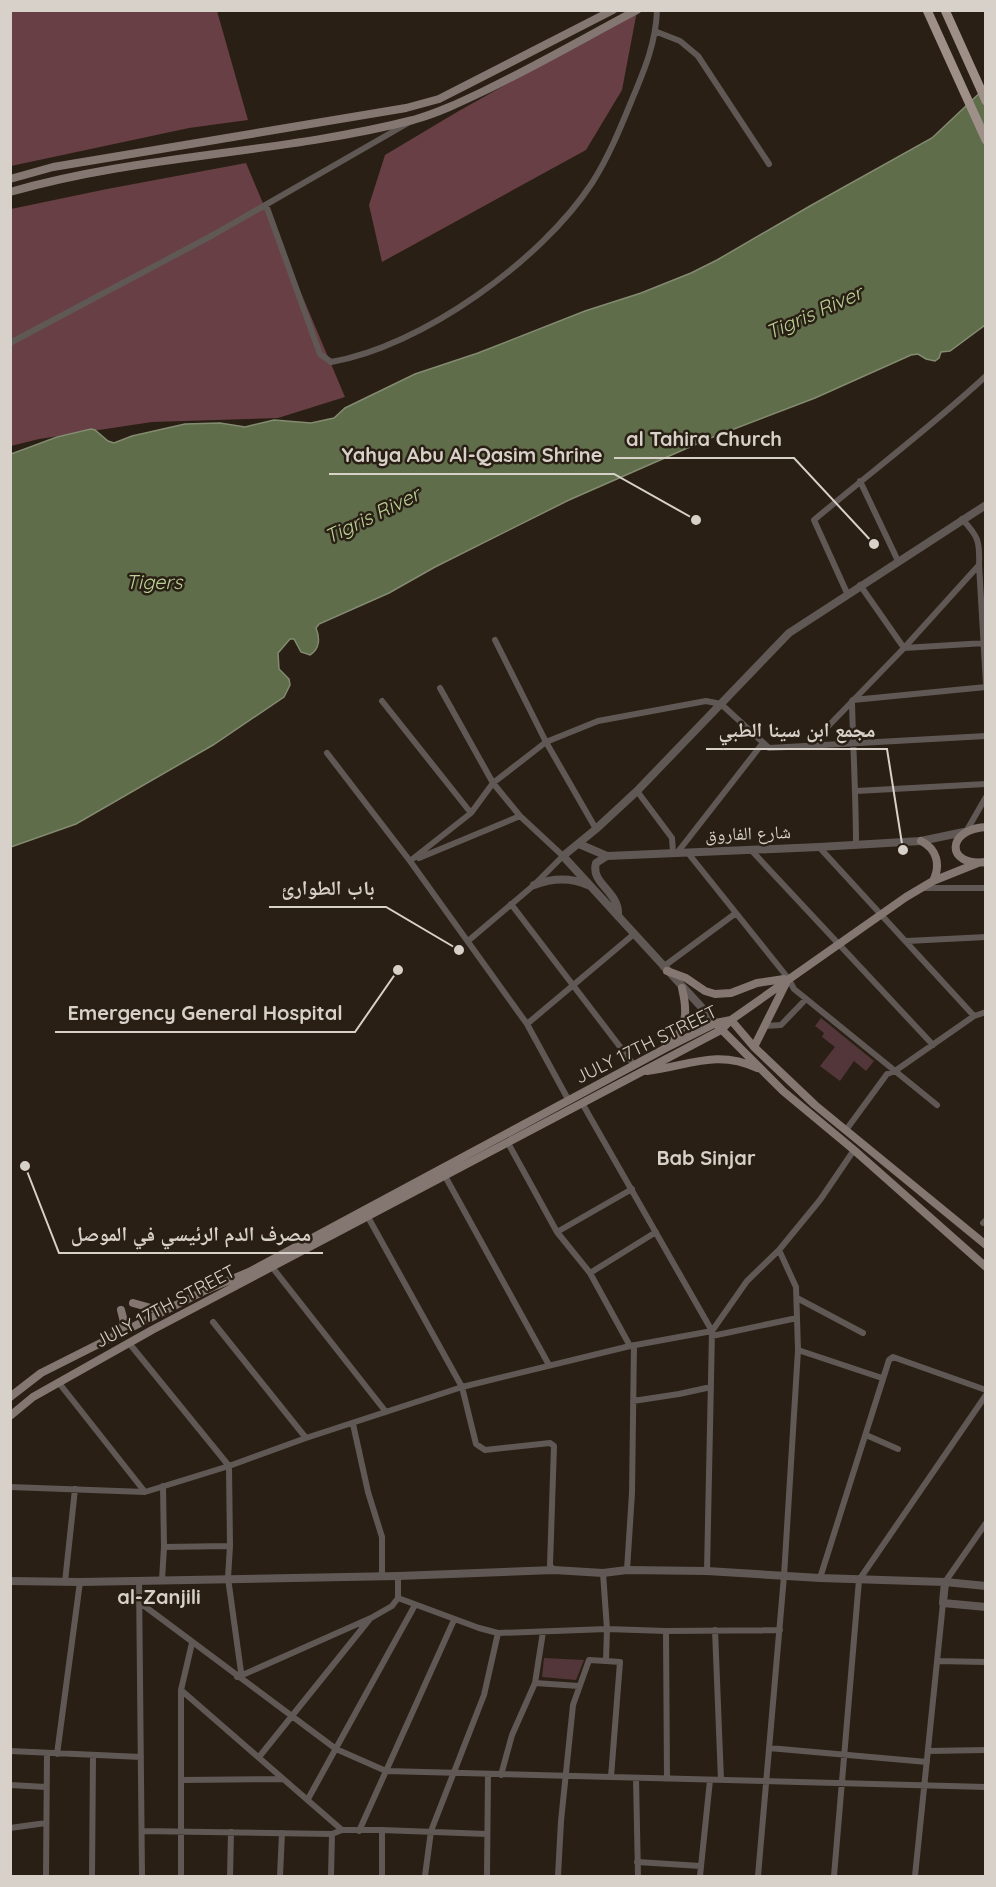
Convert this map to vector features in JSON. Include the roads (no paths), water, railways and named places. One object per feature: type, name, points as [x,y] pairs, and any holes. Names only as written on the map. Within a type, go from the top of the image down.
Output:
[{"type":"main road","points":[[10,179],[53,167],[383,113],[439,99],[613,10]]},
{"type":"main road","points":[[10,192],[50,180],[338,135],[414,119],[450,107],[508,80],[637,10]]},
{"type":"main road","points":[[927,10],[986,140]]},
{"type":"main road","points":[[945,10],[986,101]]},
{"type":"main road","points":[[285,129],[286,143]]},
{"type":"main road","name":"شارع الفاروق","points":[[965,831],[986,826]]},
{"type":"main road","points":[[965,831],[956,843],[957,854],[964,860],[982,862]]},
{"type":"main road","points":[[921,841],[936,855],[938,866],[933,881]]},
{"type":"main road","name":"JULY 17TH STREET","points":[[10,1397],[41,1373],[249,1272],[570,1101],[731,1020],[919,888],[982,862]]},
{"type":"main road","points":[[665,969],[686,978],[710,993],[719,994],[731,993],[757,983],[788,978]]},
{"type":"main road","points":[[754,1047],[788,978]]},
{"type":"main road","points":[[666,1048],[684,1025],[686,1004],[682,988]]},
{"type":"main road","points":[[731,1020],[754,1047],[815,1105],[986,1245]]},
{"type":"main road","points":[[718,1027],[783,1091],[984,1263]]},
{"type":"main road","name":"JULY 17TH STREET","points":[[10,1416],[33,1397],[129,1343],[582,1103],[666,1048],[718,1027]]},
{"type":"main road","points":[[637,1068],[714,1058],[746,1063],[766,1072]]},
{"type":"main road","points":[[133,1303],[151,1308],[170,1309]]},
{"type":"main road","points":[[121,1310],[124,1322],[121,1334]]},
{"type":"street","points":[[266,205],[320,354],[331,362],[342,361],[353,359],[397,341],[457,310],[503,276],[562,222],[592,183],[620,128],[648,63],[657,32],[657,10]]},
{"type":"street","points":[[657,32],[680,41],[698,56],[769,164]]},
{"type":"street","points":[[10,343],[213,235],[414,119]]},
{"type":"street","points":[[847,593],[814,520],[944,415],[986,376]]},
{"type":"street","points":[[860,482],[898,561]]},
{"type":"street","points":[[468,941],[534,885],[637,790],[789,633],[847,593],[986,505]]},
{"type":"street","points":[[852,700],[986,686],[980,550],[977,536],[962,519]]},
{"type":"street","points":[[808,747],[904,648],[979,565]]},
{"type":"street","points":[[861,585],[904,648]]},
{"type":"street","points":[[495,640],[546,742],[596,829]]},
{"type":"street","points":[[904,648],[984,643]]},
{"type":"street","points":[[440,688],[493,783],[520,816],[563,856],[718,1027]]},
{"type":"street","points":[[852,700],[856,845]]},
{"type":"street","points":[[382,701],[471,813]]},
{"type":"street","points":[[410,861],[471,813],[493,783],[546,742],[598,722],[706,701],[721,704],[769,748],[986,736]]},
{"type":"street","points":[[675,853],[762,744]]},
{"type":"street","points":[[327,753],[410,861],[527,1024],[570,1101]]},
{"type":"street","points":[[856,791],[986,784]]},
{"type":"street","points":[[637,790],[672,838],[675,853]]},
{"type":"street","points":[[965,831],[986,797]]},
{"type":"street","points":[[410,861],[520,816]]},
{"type":"street","name":"شارع الفاروق","points":[[606,855],[921,841],[965,831]]},
{"type":"street","points":[[579,844],[606,855],[596,863],[595,872],[616,899],[618,916]]},
{"type":"street","points":[[819,847],[975,1016]]},
{"type":"street","points":[[751,849],[933,1045]]},
{"type":"street","points":[[688,853],[788,978],[794,989],[937,1105]]},
{"type":"street","points":[[534,885],[548,880],[563,879],[577,881],[591,887]]},
{"type":"street","points":[[919,888],[986,888]]},
{"type":"street","points":[[511,904],[637,1068]]},
{"type":"street","points":[[665,969],[736,913]]},
{"type":"street","points":[[527,1024],[634,934]]},
{"type":"street","points":[[907,941],[986,937]]},
{"type":"street","points":[[765,1026],[781,1025],[806,999]]},
{"type":"street","points":[[846,1130],[887,1074],[896,1071],[975,1016],[986,1012]]},
{"type":"street","points":[[582,1103],[712,1333],[707,1570]]},
{"type":"street","points":[[508,1143],[557,1233],[590,1273],[632,1346],[632,1493],[627,1570]]},
{"type":"street","points":[[712,1333],[747,1281],[779,1250],[820,1200],[854,1150]]},
{"type":"street","points":[[445,1176],[549,1365]]},
{"type":"street","points":[[557,1233],[632,1189]]},
{"type":"street","points":[[368,1217],[462,1387],[474,1441],[478,1447],[485,1450],[550,1443],[554,1446],[550,1565],[554,1570]]},
{"type":"street","points":[[590,1273],[656,1232]]},
{"type":"street","points":[[758,1876],[780,1630],[798,1350],[796,1287],[779,1250]]},
{"type":"street","points":[[272,1267],[386,1412]]},
{"type":"street","points":[[797,1298],[863,1333]]},
{"type":"street","points":[[10,1487],[146,1492],[462,1387],[632,1346],[797,1318]]},
{"type":"street","points":[[213,1322],[306,1438]]},
{"type":"street","points":[[129,1343],[229,1466],[228,1578],[241,1672],[237,1677]]},
{"type":"street","points":[[798,1350],[882,1378]]},
{"type":"street","points":[[820,1578],[887,1363],[893,1357],[986,1393],[859,1580],[834,1876]]},
{"type":"street","points":[[59,1383],[146,1492]]},
{"type":"street","points":[[633,1401],[711,1387]]},
{"type":"street","points":[[353,1424],[368,1492],[382,1537],[382,1575]]},
{"type":"street","points":[[866,1435],[898,1449]]},
{"type":"street","points":[[162,1580],[164,1486]]},
{"type":"street","points":[[65,1582],[75,1489]]},
{"type":"street","points":[[915,1876],[945,1582],[986,1523]]},
{"type":"street","points":[[164,1547],[230,1546]]},
{"type":"street","points":[[10,1581],[80,1582],[398,1576],[554,1570],[603,1573],[627,1570],[707,1570],[986,1586]]},
{"type":"street","points":[[603,1573],[607,1629],[606,1661]]},
{"type":"street","points":[[237,1677],[371,1618],[392,1606],[398,1598],[398,1576]]},
{"type":"street","points":[[139,1580],[142,1876]]},
{"type":"street","points":[[57,1754],[80,1582]]},
{"type":"street","points":[[398,1598],[454,1620],[498,1633],[607,1629],[780,1630]]},
{"type":"street","points":[[139,1602],[336,1749],[386,1771],[986,1787]]},
{"type":"street","points":[[943,1603],[986,1607]]},
{"type":"street","points":[[308,1800],[415,1605]]},
{"type":"street","points":[[259,1757],[371,1618]]},
{"type":"street","points":[[359,1830],[454,1620]]},
{"type":"street","points":[[715,1630],[721,1780]]},
{"type":"street","points":[[666,1631],[667,1779]]},
{"type":"street","points":[[501,1775],[512,1735],[535,1683],[543,1632]]},
{"type":"street","points":[[425,1876],[431,1832],[484,1695],[498,1633]]},
{"type":"street","points":[[181,1876],[181,1690],[192,1643]]},
{"type":"street","points":[[558,1876],[573,1706],[589,1660],[620,1662],[611,1777]]},
{"type":"street","points":[[937,1661],[986,1662]]},
{"type":"street","points":[[535,1683],[579,1686]]},
{"type":"street","points":[[181,1690],[342,1830]]},
{"type":"street","points":[[769,1748],[927,1762]]},
{"type":"street","points":[[928,1751],[986,1750]]},
{"type":"street","points":[[10,1751],[141,1757]]},
{"type":"street","points":[[46,1876],[47,1753]]},
{"type":"street","points":[[92,1876],[93,1755]]},
{"type":"street","points":[[487,1876],[488,1774]]},
{"type":"street","points":[[636,1778],[638,1876]]},
{"type":"street","points":[[181,1780],[283,1779]]},
{"type":"street","points":[[700,1876],[710,1780]]},
{"type":"street","points":[[10,1785],[46,1787]]},
{"type":"street","points":[[10,1828],[46,1823]]},
{"type":"street","points":[[141,1831],[332,1834],[342,1830],[382,1830],[487,1834]]},
{"type":"street","points":[[382,1830],[382,1876]]},
{"type":"street","points":[[230,1876],[231,1832]]},
{"type":"street","points":[[280,1876],[282,1833]]},
{"type":"street","points":[[331,1876],[332,1834]]},
{"type":"street","points":[[637,1862],[701,1866]]},
{"type":"water","name":"Tigers","points":[[985,88],[985,325],[950,351],[941,352],[935,361],[918,354],[911,355],[815,398],[708,439],[569,500],[435,567],[389,593],[319,624],[316,628],[317,646],[310,655],[301,652],[294,639],[290,639],[278,653],[279,669],[289,679],[290,685],[284,697],[213,745],[76,824],[11,847],[11,454],[57,437],[91,429],[114,443],[132,436],[185,424],[220,423],[245,427],[274,420],[311,423],[334,418],[345,408],[415,374],[478,353],[585,311],[641,293],[717,260],[932,138]]},
{"type":"place","name":"Yahya Abu Al-Qasim Shrine","points":[[696,520]]},
{"type":"place","name":"al Tahira Church","points":[[874,544]]},
{"type":"place","name":"مجمع ابن سينا الطبي","points":[[903,850]]},
{"type":"place","name":"باب الطوارئ","points":[[459,950]]},
{"type":"place","name":"Emergency General Hospital","points":[[398,970]]},
{"type":"place","name":"مصرف الدم الرئيسي في الموصل","points":[[25,1166]]},
{"type":"district","name":"Bab Sinjar","points":[[706,1157]]},
{"type":"district","name":"al-Zanjili","points":[[159,1596]]},
{"type":"water label","name":"Tigris River","points":[[814,312]]},
{"type":"water label","name":"Tigris River","points":[[372,515]]}]
